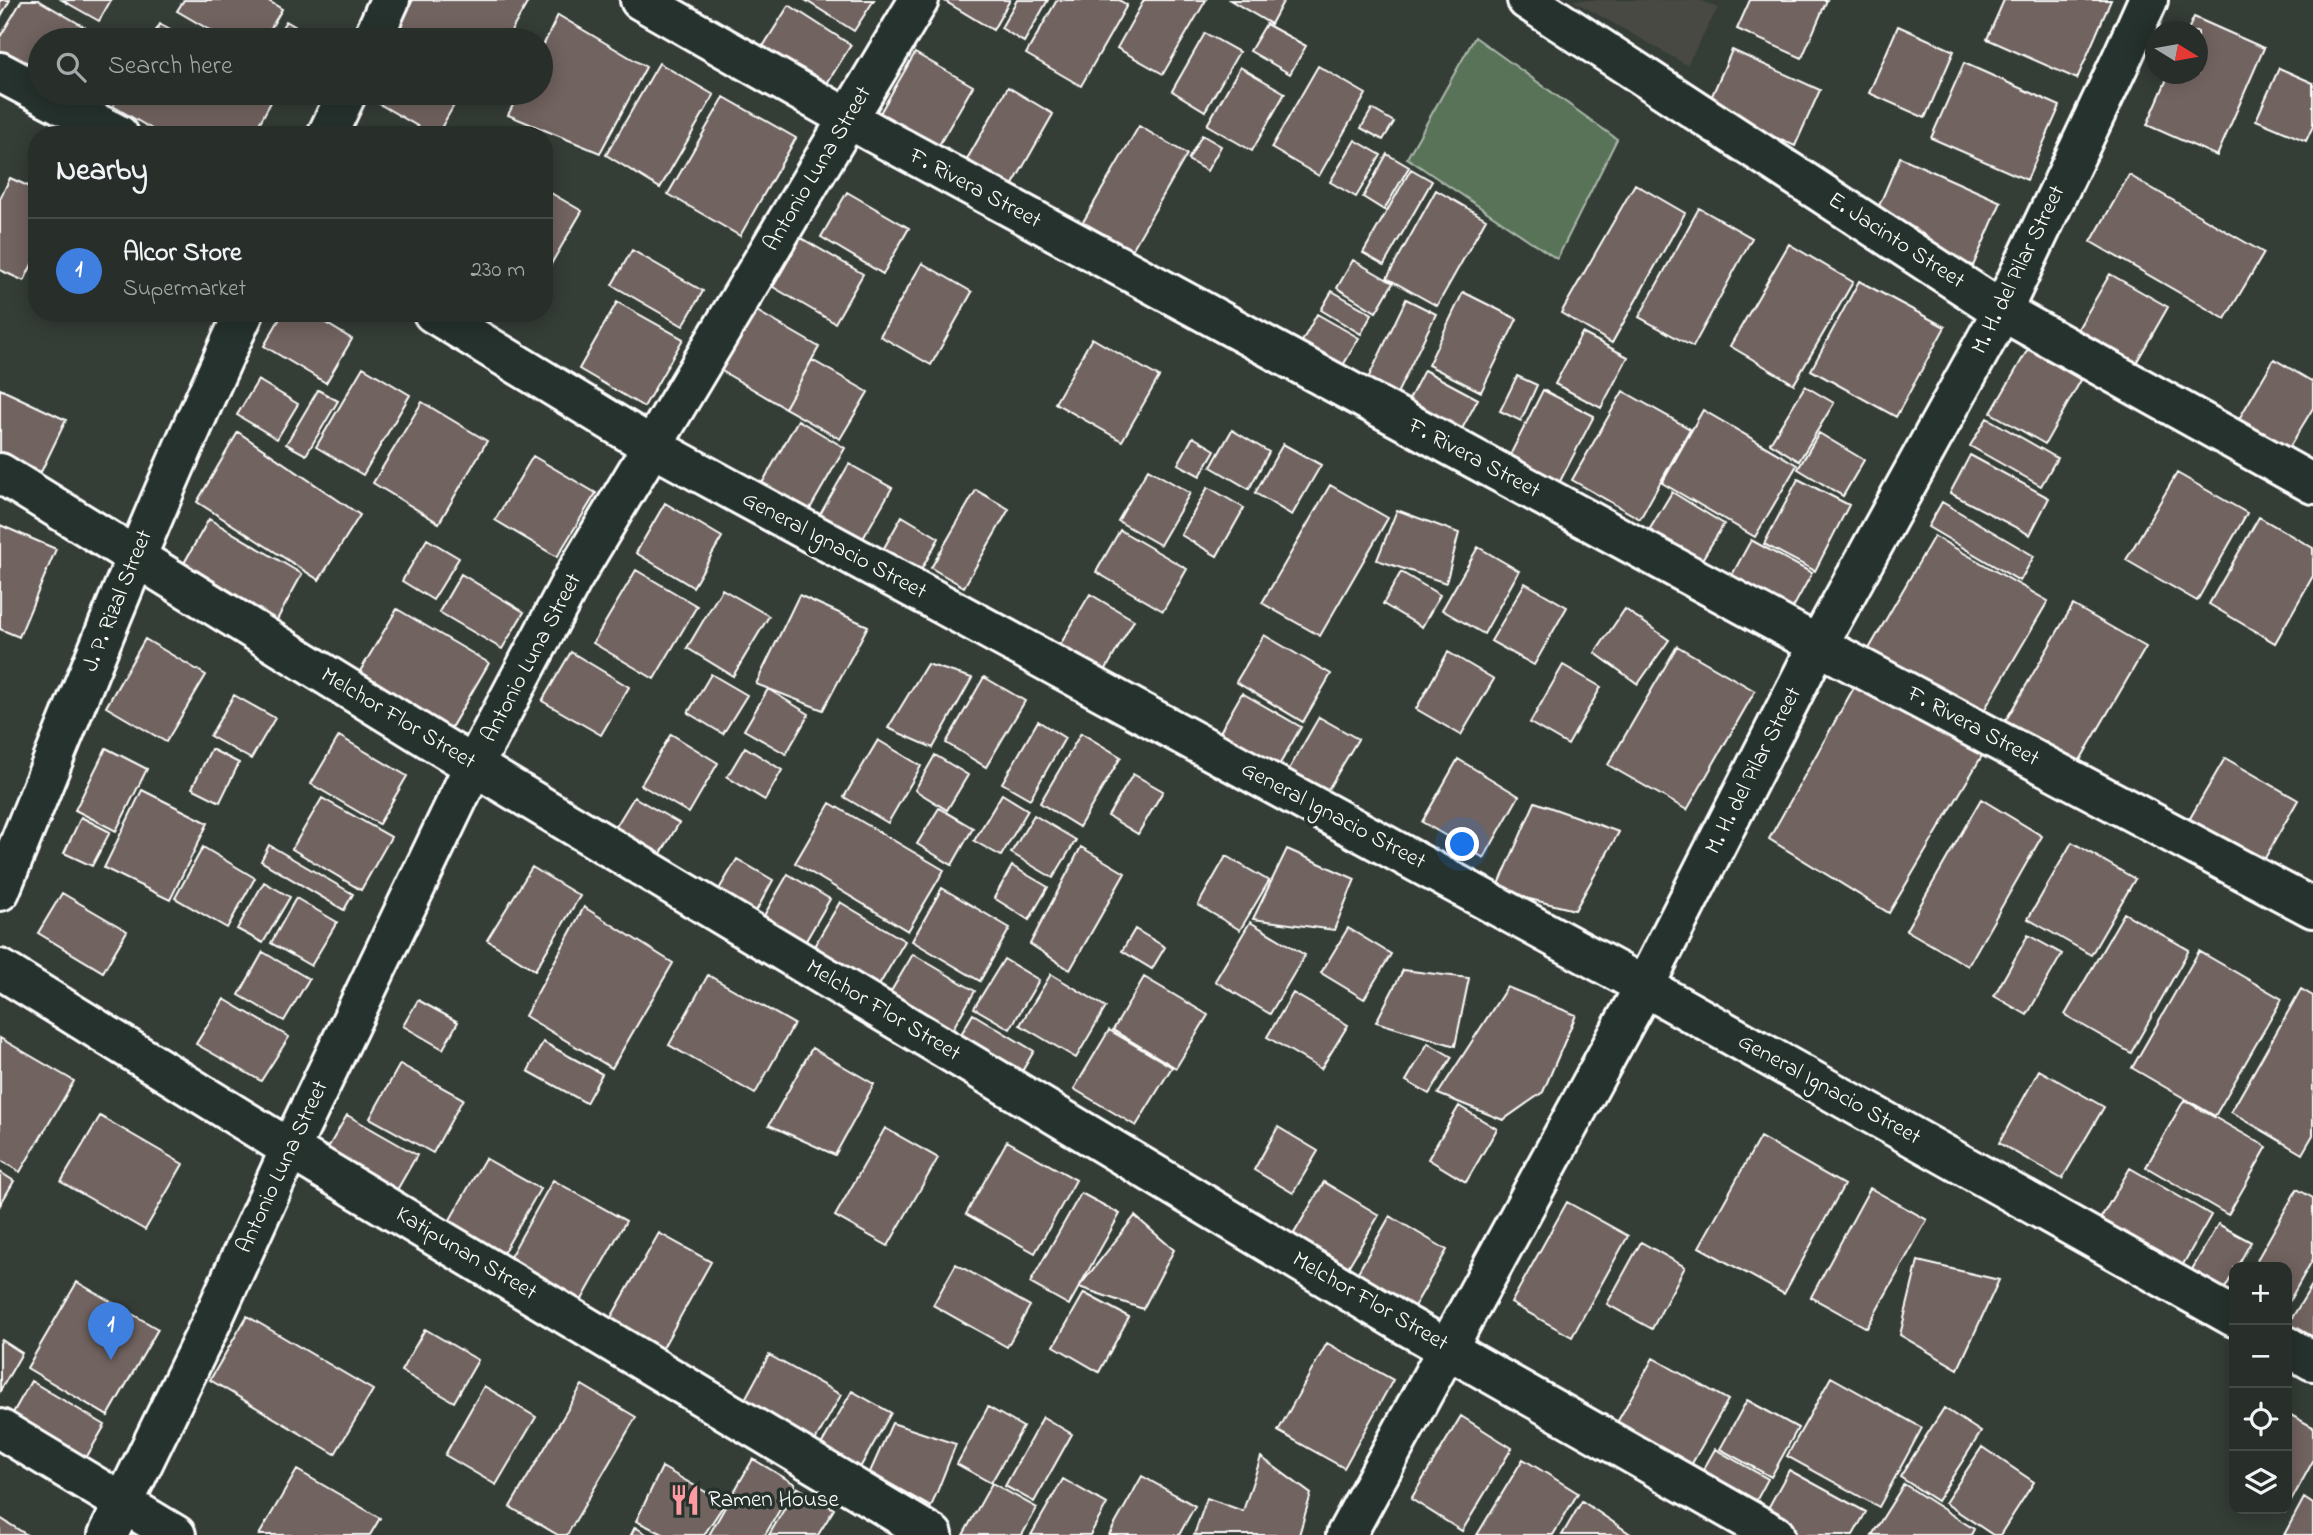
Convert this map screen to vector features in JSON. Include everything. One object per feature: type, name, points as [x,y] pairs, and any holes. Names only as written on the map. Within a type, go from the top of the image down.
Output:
[{"type":"street","points":[[377,28],[390,0]]},
{"type":"street","name":"F. Rivera Street","points":[[640,0],[848,120],[1818,645],[2313,908]]},
{"type":"street","name":"Antonio Luna Street","points":[[116,1518],[474,765],[572,580],[919,0]]},
{"type":"street","name":"E. Jacinto Street","points":[[1527,0],[2002,311],[2313,484]]},
{"type":"street","name":"M. H. del Pilar Street","points":[[1346,1535],[1644,987],[1818,645],[2002,311],[2148,0]]},
{"type":"street","points":[[0,72],[28,87]]},
{"type":"street","points":[[62,105],[102,126]]},
{"type":"street","points":[[331,126],[341,105]]},
{"type":"street","name":"J. P. Rizal Street","points":[[0,891],[136,557],[199,408],[240,322]]},
{"type":"street","name":"General Ignacio Street","points":[[448,322],[653,447],[1644,987],[2229,1314]]},
{"type":"street","name":"Melchor Flor Street","points":[[0,473],[474,765],[1390,1315],[1775,1535]]},
{"type":"street","name":"Katipunan Street","points":[[0,969],[290,1149],[933,1535]]},
{"type":"street","points":[[2292,1349],[2313,1361]]},
{"type":"street","points":[[0,1429],[116,1518],[176,1535]]},
{"type":"shaded area","points":[[1572,0],[1700,0],[1718,8],[1687,65]]},
{"type":"green space","points":[[1475,37],[1617,139],[1557,259],[1407,158]]},
{"type":"building","points":[[0,0],[10,0],[0,18]]},
{"type":"building","points":[[22,0],[38,0],[86,28],[28,28],[28,71],[0,55],[0,37]]},
{"type":"building","points":[[62,0],[111,0],[99,21]]},
{"type":"building","points":[[184,0],[267,0],[282,9],[271,28],[206,28],[177,11]]},
{"type":"building","points":[[413,0],[529,0],[513,28],[398,26]]},
{"type":"building","points":[[805,0],[874,0],[854,31]]},
{"type":"building","points":[[943,0],[1010,0],[993,30]]},
{"type":"building","points":[[1017,0],[1048,0],[1024,42],[1001,28]]},
{"type":"building","points":[[1057,0],[1119,0],[1127,5],[1081,86],[1026,54]]},
{"type":"building","points":[[1144,0],[1206,0],[1163,74],[1117,48]]},
{"type":"building","points":[[1230,0],[1284,0],[1271,24]]},
{"type":"building","points":[[1750,0],[1827,0],[1802,58],[1737,29]]},
{"type":"building","points":[[2004,0],[2111,0],[2077,79],[1987,39]]},
{"type":"building","points":[[789,5],[851,45],[819,96],[757,56]]},
{"type":"building","points":[[558,15],[646,67],[600,153],[553,134],[553,126],[535,126],[508,115],[513,105],[553,105],[552,28]]},
{"type":"building","points":[[286,21],[298,28],[282,28]]},
{"type":"building","points":[[2208,23],[2264,48],[2217,156],[2147,125],[2165,84],[2208,84]]},
{"type":"building","points":[[1266,24],[1306,46],[1290,74],[1250,51]]},
{"type":"building","points":[[1898,26],[1954,51],[1925,118],[1869,93]]},
{"type":"building","points":[[1205,33],[1239,52],[1205,111],[1172,91]]},
{"type":"building","points":[[1732,50],[1820,90],[1795,146],[1707,107]]},
{"type":"building","points":[[915,53],[973,86],[931,159],[873,125]]},
{"type":"building","points":[[659,63],[714,95],[660,188],[606,155]]},
{"type":"building","points":[[1964,63],[2060,106],[2027,180],[1931,138]]},
{"type":"building","points":[[1318,66],[1366,94],[1319,176],[1271,148]]},
{"type":"building","points":[[1240,67],[1285,93],[1252,151],[1207,125]]},
{"type":"building","points":[[2279,68],[2313,83],[2313,126],[2306,141],[2256,120]]},
{"type":"building","points":[[1008,87],[1053,114],[1003,202],[958,175]]},
{"type":"building","points":[[724,97],[796,138],[740,236],[668,194]]},
{"type":"building","points":[[269,105],[258,126],[147,126],[113,106]]},
{"type":"building","points":[[381,105],[454,105],[442,126],[418,126]]},
{"type":"building","points":[[1372,109],[1394,122],[1383,140],[1361,128]]},
{"type":"building","points":[[1139,126],[1187,154],[1132,250],[1083,222]]},
{"type":"building","points":[[1202,135],[1221,146],[1207,171],[1188,160]]},
{"type":"building","points":[[1355,140],[1381,155],[1356,197],[1330,182]]},
{"type":"building","points":[[1387,154],[1409,167],[1384,210],[1363,197]]},
{"type":"building","points":[[1900,157],[2001,202],[1973,266],[1872,222]]},
{"type":"building","points":[[1411,169],[1432,181],[1384,265],[1363,253]]},
{"type":"building","points":[[2129,175],[2264,253],[2225,319],[2091,242]]},
{"type":"building","points":[[10,178],[28,186],[28,273],[24,281],[0,270],[0,199]]},
{"type":"building","points":[[1635,184],[1685,213],[1612,343],[1561,313]]},
{"type":"building","points":[[1436,190],[1486,219],[1437,306],[1387,278]]},
{"type":"building","points":[[847,192],[909,228],[883,274],[821,237]]},
{"type":"building","points":[[553,194],[582,211],[553,261]]},
{"type":"building","points":[[1699,208],[1752,238],[1693,347],[1639,317]]},
{"type":"building","points":[[801,238],[863,274],[835,323],[773,287]]},
{"type":"building","points":[[1789,244],[1853,282],[1794,384],[1730,346]]},
{"type":"building","points":[[632,250],[703,291],[683,326],[612,285]]},
{"type":"building","points":[[1353,260],[1393,283],[1376,312],[1337,288]]},
{"type":"building","points":[[922,263],[972,292],[931,365],[880,336]]},
{"type":"building","points":[[2110,274],[2168,307],[2136,363],[2078,329]]},
{"type":"building","points":[[1859,281],[1945,327],[1896,417],[1811,370]]},
{"type":"building","points":[[1332,291],[1372,314],[1361,334],[1321,310]]},
{"type":"building","points":[[1463,292],[1517,319],[1481,392],[1428,365]]},
{"type":"building","points":[[1406,299],[1436,314],[1390,408],[1361,393]]},
{"type":"building","points":[[617,302],[683,339],[644,407],[579,369]]},
{"type":"building","points":[[755,310],[819,347],[785,408],[720,370]]},
{"type":"building","points":[[1317,314],[1359,338],[1335,379],[1294,356]]},
{"type":"building","points":[[278,322],[324,322],[352,339],[326,383],[264,346]]},
{"type":"building","points":[[1582,333],[1628,357],[1601,408],[1555,384]]},
{"type":"building","points":[[1092,338],[1159,377],[1122,441],[1055,403]]},
{"type":"building","points":[[2028,349],[2081,380],[2045,444],[1991,413]]},
{"type":"building","points":[[2274,359],[2313,382],[2313,408],[2289,448],[2239,419]]},
{"type":"building","points":[[812,360],[868,392],[840,439],[785,408]]},
{"type":"building","points":[[363,367],[410,395],[363,475],[316,447]]},
{"type":"building","points":[[1424,370],[1478,399],[1454,444],[1401,415]]},
{"type":"building","points":[[1517,376],[1537,385],[1521,421],[1500,411]]},
{"type":"building","points":[[258,380],[298,404],[277,439],[237,415]]},
{"type":"building","points":[[1805,386],[1834,403],[1799,461],[1770,443]]},
{"type":"building","points":[[0,389],[66,420],[41,472],[0,453]]},
{"type":"building","points":[[318,390],[338,401],[306,455],[286,444]]},
{"type":"building","points":[[1543,390],[1594,416],[1556,489],[1506,463]]},
{"type":"building","points":[[1623,391],[1690,429],[1640,519],[1572,480]]},
{"type":"building","points":[[422,402],[487,441],[439,523],[373,483]]},
{"type":"building","points":[[1703,410],[1797,465],[1755,537],[1662,483]]},
{"type":"building","points":[[1987,418],[2057,458],[2041,486],[1970,446]]},
{"type":"building","points":[[798,420],[845,448],[804,519],[757,492]]},
{"type":"building","points":[[1232,430],[1269,452],[1249,489],[1211,467]]},
{"type":"building","points":[[238,432],[360,515],[319,580],[197,502]]},
{"type":"building","points":[[1819,433],[1864,460],[1843,496],[1798,469]]},
{"type":"building","points":[[1193,437],[1215,450],[1200,476],[1178,464]]},
{"type":"building","points":[[1283,444],[1321,465],[1292,515],[1255,493]]},
{"type":"building","points":[[1970,455],[2049,498],[2030,535],[1950,493]]},
{"type":"building","points":[[533,456],[596,493],[557,557],[495,520]]},
{"type":"building","points":[[849,464],[892,488],[857,549],[814,525]]},
{"type":"building","points":[[1148,469],[1190,493],[1160,545],[1118,521]]},
{"type":"building","points":[[2177,473],[2247,513],[2197,601],[2126,560]]},
{"type":"building","points":[[1798,479],[1849,505],[1815,571],[1764,544]]},
{"type":"building","points":[[1330,485],[1388,518],[1320,636],[1262,603]]},
{"type":"building","points":[[1208,487],[1244,508],[1217,556],[1181,535]]},
{"type":"building","points":[[976,490],[1009,509],[964,587],[931,568]]},
{"type":"building","points":[[1672,492],[1724,524],[1696,569],[1645,537]]},
{"type":"building","points":[[1942,502],[2034,556],[2020,581],[1928,527]]},
{"type":"building","points":[[665,503],[722,537],[693,587],[636,553]]},
{"type":"building","points":[[1397,510],[1459,533],[1446,583],[1377,560]]},
{"type":"building","points":[[902,516],[939,538],[917,577],[880,555]]},
{"type":"building","points":[[2259,517],[2313,548],[2313,576],[2275,643],[2209,604]]},
{"type":"building","points":[[209,519],[302,574],[273,627],[179,572]]},
{"type":"building","points":[[0,525],[56,549],[19,637],[0,629]]},
{"type":"building","points":[[1120,530],[1187,569],[1163,611],[1096,572]]},
{"type":"building","points":[[1934,536],[2048,601],[1975,726],[1862,661]]},
{"type":"building","points":[[427,539],[459,558],[433,600],[402,581]]},
{"type":"building","points":[[1751,540],[1812,573],[1788,617],[1727,584]]},
{"type":"building","points":[[1478,547],[1519,571],[1484,634],[1442,610]]},
{"type":"building","points":[[636,570],[697,606],[654,679],[593,643]]},
{"type":"building","points":[[1401,572],[1440,595],[1422,627],[1383,604]]},
{"type":"building","points":[[461,574],[524,612],[502,649],[439,612]]},
{"type":"building","points":[[1525,583],[1567,607],[1534,665],[1491,641]]},
{"type":"building","points":[[722,589],[769,616],[733,676],[687,648]]},
{"type":"building","points":[[1090,594],[1134,620],[1102,676],[1057,650]]},
{"type":"building","points":[[799,595],[868,626],[823,710],[756,684]]},
{"type":"building","points":[[2073,605],[2146,647],[2072,774],[1999,732]]},
{"type":"building","points":[[397,609],[489,663],[448,733],[356,678]]},
{"type":"building","points":[[1625,609],[1669,640],[1638,684],[1595,653]]},
{"type":"building","points":[[1264,635],[1331,674],[1303,722],[1236,682]]},
{"type":"building","points":[[145,639],[206,675],[166,742],[106,707]]},
{"type":"building","points":[[1677,646],[1755,691],[1687,810],[1608,765]]},
{"type":"building","points":[[571,652],[629,687],[601,735],[542,701]]},
{"type":"building","points":[[1448,652],[1494,679],[1461,735],[1416,709]]},
{"type":"building","points":[[927,664],[972,678],[933,748],[888,728]]},
{"type":"building","points":[[1563,665],[1601,687],[1568,745],[1530,723]]},
{"type":"building","points":[[711,674],[747,695],[723,734],[688,713]]},
{"type":"building","points":[[1861,675],[1986,749],[1889,913],[1769,839]]},
{"type":"building","points":[[984,677],[1025,701],[986,767],[946,743]]},
{"type":"building","points":[[768,689],[809,714],[786,754],[744,730]]},
{"type":"building","points":[[1242,693],[1301,727],[1274,774],[1216,739]]},
{"type":"building","points":[[234,695],[275,718],[251,759],[210,736]]},
{"type":"building","points":[[1319,717],[1358,739],[1326,793],[1288,771]]},
{"type":"building","points":[[1038,721],[1065,738],[1030,799],[1002,783]]},
{"type":"building","points":[[1081,733],[1121,757],[1079,827],[1040,803]]},
{"type":"building","points":[[671,734],[718,763],[689,813],[641,785]]},
{"type":"building","points":[[339,736],[407,776],[379,824],[311,784]]},
{"type":"building","points":[[878,740],[921,766],[888,823],[844,797]]},
{"type":"building","points":[[745,747],[782,770],[765,800],[727,777]]},
{"type":"building","points":[[106,748],[147,769],[116,831],[75,810]]},
{"type":"building","points":[[211,749],[239,763],[220,802],[192,788]]},
{"type":"building","points":[[935,755],[968,775],[947,810],[915,790]]},
{"type":"building","points":[[2225,758],[2298,800],[2256,874],[2182,832]]},
{"type":"building","points":[[1458,759],[1519,796],[1484,858],[1422,822]]},
{"type":"building","points":[[1133,774],[1163,791],[1138,834],[1108,816]]},
{"type":"building","points":[[142,790],[208,823],[170,900],[104,868]]},
{"type":"building","points":[[1002,794],[1028,810],[1001,856],[974,841]]},
{"type":"building","points":[[634,797],[679,823],[654,865],[609,838]]},
{"type":"building","points":[[322,798],[391,837],[361,890],[292,849]]},
{"type":"building","points":[[1981,799],[2042,836],[1968,966],[1906,930]]},
{"type":"building","points":[[1535,802],[1619,832],[1575,910],[1496,891]]},
{"type":"building","points":[[830,803],[944,870],[908,931],[795,863]]},
{"type":"building","points":[[939,808],[973,828],[952,865],[917,844]]},
{"type":"building","points":[[1034,815],[1076,840],[1053,878],[1011,853]]},
{"type":"building","points":[[81,817],[110,832],[92,866],[64,853]]},
{"type":"building","points":[[2072,842],[2135,879],[2091,955],[2028,919]]},
{"type":"building","points":[[269,845],[353,894],[344,910],[261,861]]},
{"type":"building","points":[[203,847],[255,878],[227,928],[175,898]]},
{"type":"building","points":[[1081,847],[1125,873],[1070,970],[1030,944]]},
{"type":"building","points":[[1287,849],[1355,879],[1334,930],[1253,919]]},
{"type":"building","points":[[1226,856],[1269,881],[1240,930],[1198,905]]},
{"type":"building","points":[[737,859],[773,880],[755,913],[718,891]]},
{"type":"building","points":[[1012,866],[1048,887],[1029,920],[994,898]]},
{"type":"building","points":[[532,867],[580,896],[535,970],[487,940]]},
{"type":"building","points":[[788,874],[830,899],[800,951],[758,926]]},
{"type":"building","points":[[264,882],[290,897],[263,943],[237,929]]},
{"type":"building","points":[[942,888],[1010,928],[980,981],[912,941]]},
{"type":"building","points":[[62,893],[127,931],[103,972],[38,933]]},
{"type":"building","points":[[296,898],[337,922],[311,966],[271,943]]},
{"type":"building","points":[[840,902],[905,941],[871,999],[806,960]]},
{"type":"building","points":[[584,907],[673,963],[612,1068],[525,1016]]},
{"type":"building","points":[[2124,913],[2189,950],[2131,1053],[2065,1015]]},
{"type":"building","points":[[1250,922],[1305,955],[1270,1014],[1215,981]]},
{"type":"building","points":[[1348,928],[1391,954],[1364,999],[1321,973]]},
{"type":"building","points":[[1135,929],[1165,947],[1152,969],[1122,951]]},
{"type":"building","points":[[2028,935],[2062,954],[2027,1015],[1994,996]]},
{"type":"building","points":[[2199,951],[2282,999],[2215,1116],[2132,1068]]},
{"type":"building","points":[[263,952],[309,979],[284,1021],[239,995]]},
{"type":"building","points":[[913,954],[975,991],[952,1030],[890,993]]},
{"type":"building","points":[[1004,959],[1039,980],[1010,1029],[974,1008]]},
{"type":"building","points":[[1403,970],[1469,978],[1455,1046],[1376,1022]]},
{"type":"building","points":[[1051,974],[1106,1007],[1076,1058],[1020,1025]]},
{"type":"building","points":[[708,975],[794,1024],[755,1094],[669,1045]]},
{"type":"building","points":[[1144,977],[1208,1015],[1176,1068],[1113,1030]]},
{"type":"building","points":[[1507,987],[1576,1015],[1543,1092],[1503,1120],[1438,1094]]},
{"type":"building","points":[[2301,989],[2313,996],[2313,1135],[2302,1154],[2231,1112]]},
{"type":"building","points":[[1293,993],[1348,1025],[1321,1069],[1267,1037]]},
{"type":"building","points":[[224,999],[289,1037],[261,1081],[196,1044]]},
{"type":"building","points":[[418,1000],[458,1022],[443,1049],[403,1026]]},
{"type":"building","points":[[973,1014],[1034,1051],[1021,1073],[960,1036]]},
{"type":"building","points":[[1109,1030],[1172,1067],[1136,1126],[1074,1089]]},
{"type":"building","points":[[0,1038],[74,1081],[20,1172],[0,1160]]},
{"type":"building","points":[[543,1042],[602,1074],[586,1103],[528,1071]]},
{"type":"building","points":[[1428,1043],[1452,1057],[1429,1094],[1406,1081]]},
{"type":"building","points":[[812,1048],[874,1084],[835,1155],[769,1125]]},
{"type":"building","points":[[400,1064],[463,1099],[433,1153],[370,1118]]},
{"type":"building","points":[[2039,1070],[2104,1107],[2062,1179],[1999,1143]]},
{"type":"building","points":[[2184,1100],[2267,1147],[2228,1215],[2146,1167]]},
{"type":"building","points":[[1459,1106],[1497,1129],[1466,1182],[1428,1159]]},
{"type":"building","points":[[347,1115],[417,1155],[393,1197],[322,1158]]},
{"type":"building","points":[[100,1116],[183,1164],[145,1230],[61,1182]]},
{"type":"building","points":[[1278,1127],[1318,1151],[1293,1193],[1254,1170]]},
{"type":"building","points":[[885,1128],[938,1158],[888,1246],[835,1216]]},
{"type":"building","points":[[1760,1137],[1844,1185],[1784,1294],[1699,1247]]},
{"type":"building","points":[[1007,1141],[1076,1180],[1035,1253],[966,1214]]},
{"type":"building","points":[[485,1158],[540,1189],[498,1262],[443,1232]]},
{"type":"building","points":[[2130,1168],[2211,1215],[2181,1268],[2099,1221]]},
{"type":"building","points":[[0,1172],[14,1181],[0,1205]]},
{"type":"building","points":[[553,1180],[626,1221],[575,1312],[502,1271]]},
{"type":"building","points":[[1324,1182],[1379,1215],[1344,1274],[1289,1242]]},
{"type":"building","points":[[1870,1188],[1927,1220],[1867,1328],[1811,1297]]},
{"type":"building","points":[[2297,1189],[2313,1198],[2313,1259],[2292,1296],[2292,1262],[2256,1262]]},
{"type":"building","points":[[1081,1193],[1120,1214],[1069,1305],[1030,1283]]},
{"type":"building","points":[[1567,1202],[1628,1236],[1572,1337],[1511,1303]]},
{"type":"building","points":[[1135,1216],[1174,1250],[1143,1309],[1079,1287]]},
{"type":"building","points":[[1390,1216],[1447,1250],[1411,1312],[1354,1279]]},
{"type":"building","points":[[2218,1224],[2251,1242],[2240,1262],[2229,1262],[2229,1281],[2223,1292],[2190,1273]]},
{"type":"building","points":[[659,1233],[711,1262],[660,1353],[608,1323]]},
{"type":"building","points":[[1641,1242],[1685,1267],[1652,1329],[1607,1304]]},
{"type":"building","points":[[1918,1261],[1999,1280],[1958,1369],[1900,1335]]},
{"type":"building","points":[[956,1264],[1030,1306],[1007,1347],[933,1305]]},
{"type":"building","points":[[77,1282],[158,1329],[108,1416],[27,1368]]},
{"type":"building","points":[[2313,1285],[2313,1345],[2292,1333],[2292,1318]]},
{"type":"building","points":[[1084,1293],[1129,1317],[1099,1372],[1054,1346]]},
{"type":"building","points":[[247,1316],[373,1390],[335,1454],[210,1380]]},
{"type":"building","points":[[425,1329],[478,1360],[454,1402],[401,1371]]},
{"type":"building","points":[[2,1340],[22,1353],[0,1391],[0,1343]]},
{"type":"building","points":[[1327,1343],[1393,1380],[1344,1468],[1278,1431]]},
{"type":"building","points":[[769,1355],[841,1395],[810,1450],[739,1410]]},
{"type":"building","points":[[1653,1358],[1728,1400],[1690,1467],[1615,1426]]},
{"type":"building","points":[[1831,1377],[1922,1428],[1879,1507],[1787,1456]]},
{"type":"building","points":[[31,1381],[105,1425],[78,1472],[4,1429]]},
{"type":"building","points":[[582,1385],[636,1417],[567,1535],[558,1535],[510,1507]]},
{"type":"building","points":[[484,1386],[536,1417],[496,1485],[445,1455]]},
{"type":"building","points":[[852,1391],[891,1413],[853,1480],[814,1457]]},
{"type":"building","points":[[1747,1400],[1798,1428],[1771,1477],[1720,1449]]},
{"type":"building","points":[[988,1407],[1023,1427],[991,1483],[957,1464]]},
{"type":"building","points":[[1944,1408],[1981,1432],[1937,1501],[1900,1477]]},
{"type":"building","points":[[1461,1416],[1512,1448],[1462,1531],[1411,1499]]},
{"type":"building","points":[[2292,1416],[2313,1427],[2313,1461],[2292,1499]]},
{"type":"building","points":[[1043,1417],[1072,1434],[1034,1502],[1005,1486]]},
{"type":"building","points":[[892,1423],[956,1444],[931,1507],[870,1472]]},
{"type":"building","points":[[1982,1447],[2034,1482],[2000,1535],[1993,1535],[1945,1503]]},
{"type":"building","points":[[1715,1449],[1768,1479],[1748,1516],[1694,1486]]},
{"type":"building","points":[[1261,1457],[1311,1494],[1299,1535],[1194,1535],[1207,1498],[1243,1511]]},
{"type":"building","points":[[753,1459],[795,1484],[765,1535],[709,1535]]},
{"type":"building","points":[[1523,1459],[1578,1493],[1553,1535],[1477,1535]]},
{"type":"building","points":[[662,1467],[725,1503],[704,1535],[665,1535],[636,1521]]},
{"type":"building","points":[[297,1470],[380,1518],[370,1535],[259,1535]]},
{"type":"building","points":[[1789,1470],[1866,1512],[1853,1535],[1786,1535],[1761,1521]]},
{"type":"building","points":[[1142,1476],[1195,1506],[1179,1535],[1109,1535]]},
{"type":"building","points":[[1063,1479],[1107,1504],[1090,1535],[1031,1535]]},
{"type":"building","points":[[992,1483],[1037,1508],[1022,1535],[963,1535]]},
{"type":"building","points":[[1904,1484],[1974,1529],[1971,1535],[1872,1535]]},
{"type":"building","points":[[797,1487],[834,1509],[818,1535],[769,1535]]},
{"type":"building","points":[[2304,1498],[2313,1504],[2313,1535],[2284,1535]]},
{"type":"building","points":[[1582,1501],[1632,1535],[1562,1535]]},
{"type":"building","points":[[0,1518],[27,1535],[0,1535]]},
{"type":"building","points":[[635,1527],[648,1535],[631,1535]]},
{"type":"place","name":"Alcor Store","points":[[111,1360]]},
{"type":"place","name":"Ramen House","points":[[685,1500]]}]
